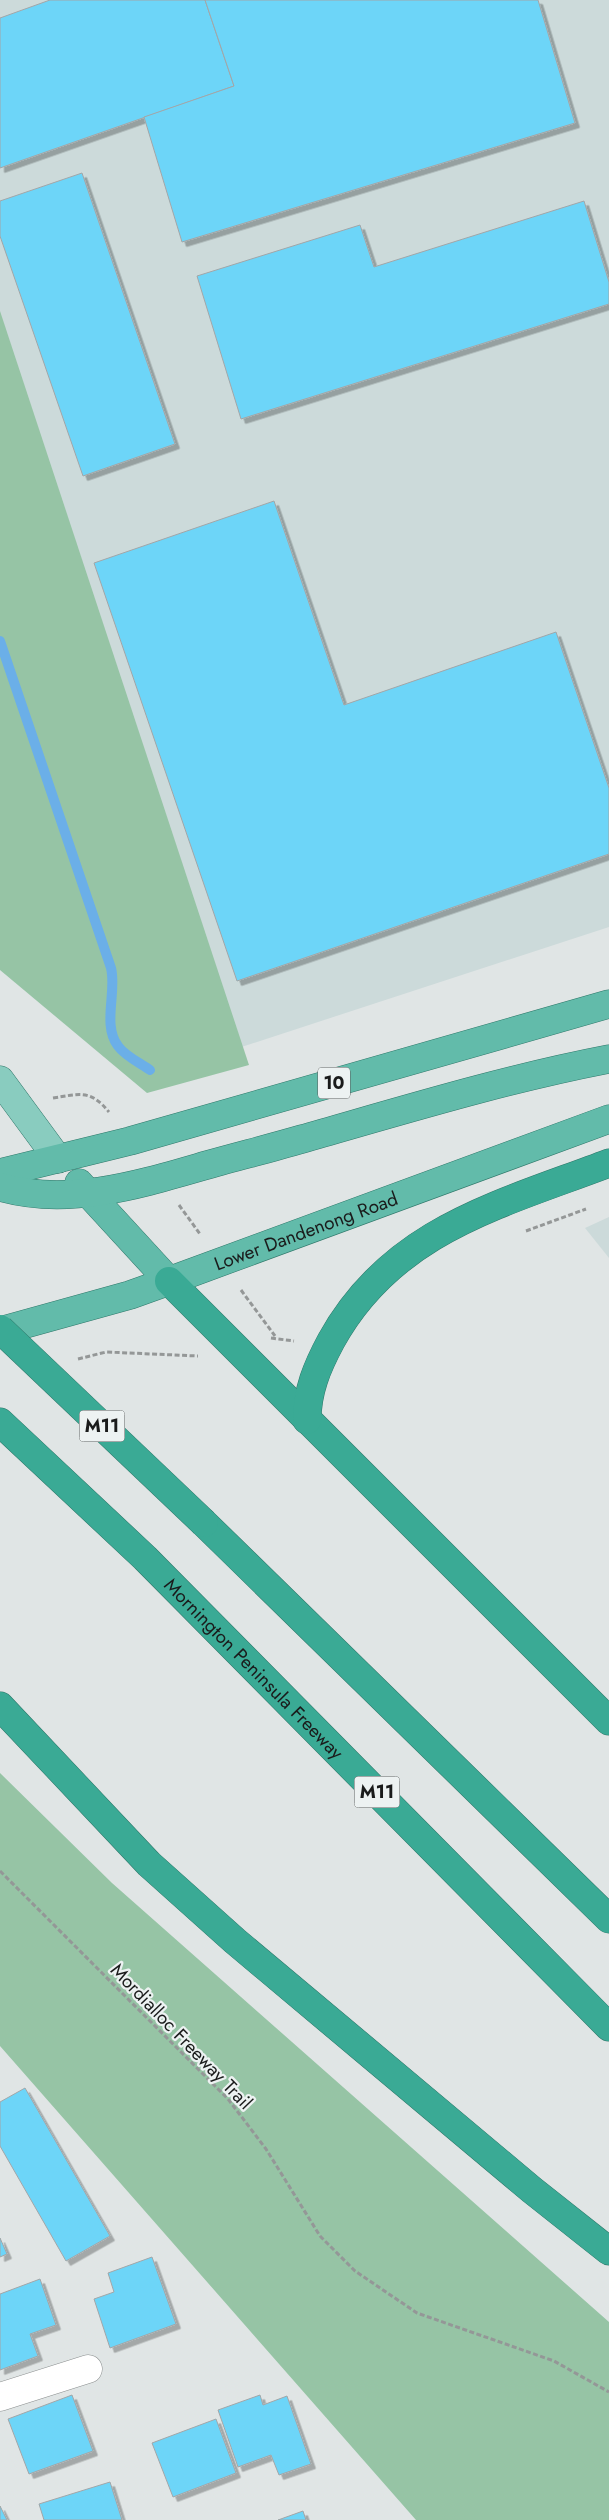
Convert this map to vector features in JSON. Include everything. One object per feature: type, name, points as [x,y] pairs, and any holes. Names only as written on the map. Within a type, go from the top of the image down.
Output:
[{"type":"highway","name":"10","points":[[0,1173],[130,1141],[609,1004]]},
{"type":"highway","points":[[0,1186],[25,1193],[87,1193],[160,1179],[479,1089],[609,1059]]},
{"type":"highway","name":"Lower Dandenong Road","points":[[0,1330],[113,1300],[169,1282],[609,1118]]},
{"type":"highway","points":[[58,1159],[169,1282],[609,1721]]},
{"type":"highway","points":[[306,1420],[308,1399],[314,1378],[337,1330],[367,1289],[396,1260],[444,1228],[609,1163]]},
{"type":"highway","name":"M11","points":[[0,1330],[204,1522],[609,1919]]},
{"type":"highway","name":"Mornington Peninsula Freeway","points":[[0,1422],[145,1558],[609,2027]]},
{"type":"highway","points":[[0,1706],[150,1864],[235,1941],[532,2190],[609,2252]]},
{"type":"highway","points":[[0,1733],[103,1816]]},
{"type":"main road","points":[[0,1080],[58,1159]]},
{"type":"street","points":[[0,2397],[88,2369]]},
{"type":"path","name":"Mordialloc Freeway Trail","points":[[0,1871],[228,2099],[266,2149],[320,2236],[355,2272],[417,2313],[554,2361],[609,2392]]},
{"type":"shaded area","points":[[0,0],[609,0],[609,927],[220,1054],[0,373]]},
{"type":"shaded area","points":[[609,1217],[609,1258],[585,1228]]},
{"type":"green space","points":[[0,311],[249,1065],[147,1093],[0,970]]},
{"type":"green space","points":[[0,1773],[112,1883],[609,2322],[609,2520],[416,2520],[0,2046]]},
{"type":"building","points":[[50,0],[205,0],[234,86],[0,168],[0,18]]},
{"type":"building","points":[[205,0],[538,0],[575,123],[182,242],[144,117],[234,86]]},
{"type":"building","points":[[82,173],[175,444],[83,476],[0,236],[0,201]]},
{"type":"building","points":[[584,201],[609,282],[609,304],[241,419],[197,276],[360,225],[374,267]]},
{"type":"building","points":[[274,501],[344,705],[556,632],[609,788],[609,854],[237,981],[94,563]]},
{"type":"building","points":[[25,2088],[110,2236],[66,2261],[0,2146],[0,2102]]},
{"type":"building","points":[[0,2238],[7,2254],[0,2257]]},
{"type":"building","points":[[152,2257],[176,2324],[110,2348],[94,2299],[114,2292],[108,2273]]},
{"type":"building","points":[[40,2279],[56,2325],[30,2334],[38,2356],[0,2370],[0,2294]]},
{"type":"building","points":[[72,2395],[93,2451],[29,2474],[8,2419]]},
{"type":"building","points":[[260,2395],[263,2405],[287,2396],[311,2464],[279,2475],[271,2455],[238,2467],[218,2410]]},
{"type":"building","points":[[216,2419],[236,2473],[173,2497],[152,2443]]},
{"type":"building","points":[[110,2482],[122,2520],[44,2520],[39,2504]]},
{"type":"building","points":[[0,2506],[7,2520],[0,2520]]},
{"type":"building","points":[[303,2511],[306,2520],[278,2520]]},
{"type":"waterway","points":[[0,641],[111,968],[110,1018],[113,1038],[125,1053],[150,1070]]}]
